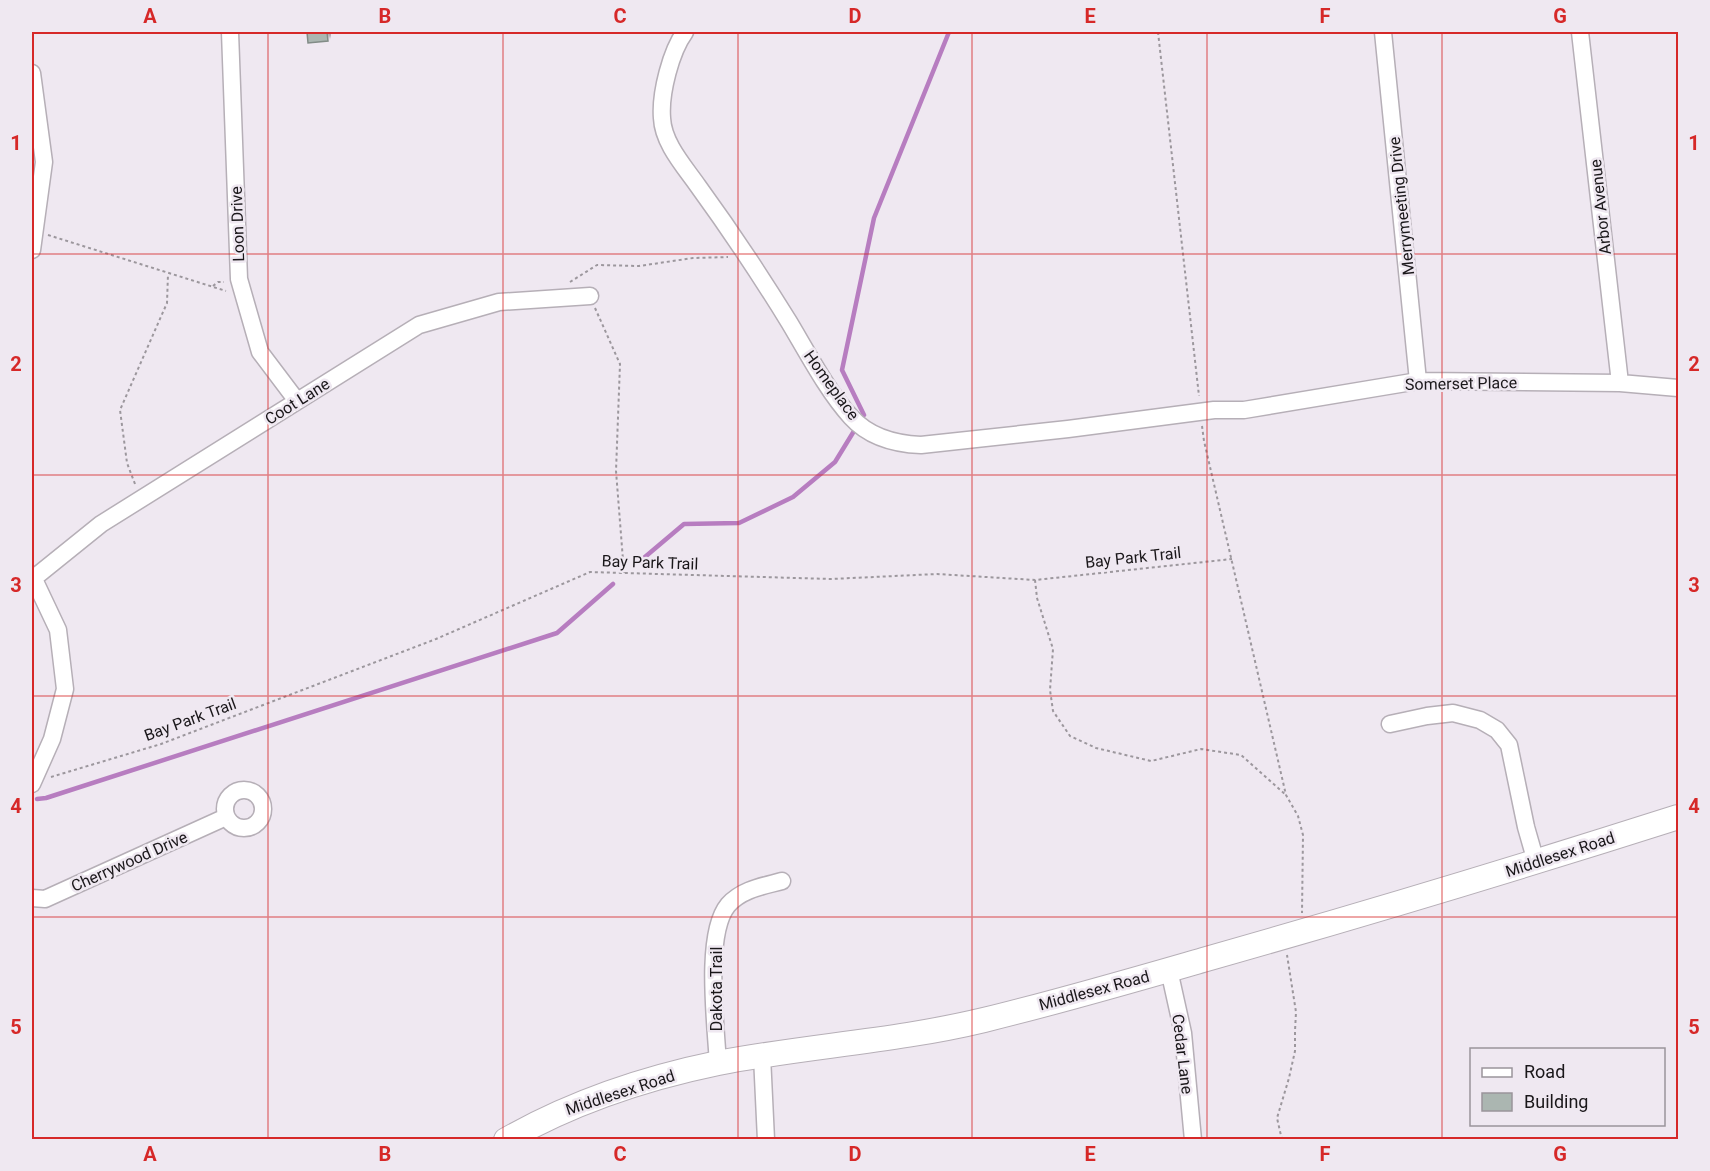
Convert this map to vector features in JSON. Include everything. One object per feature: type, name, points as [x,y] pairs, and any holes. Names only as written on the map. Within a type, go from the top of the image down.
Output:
[{"type":"main road","name":"Middlesex Road","points":[[506,1140],[535,1123],[592,1099],[689,1070],[762,1056],[881,1040],[981,1021],[1291,935],[1678,817]]},
{"type":"street","name":"Loon Drive","points":[[230,32],[239,279],[260,352],[297,401]]},
{"type":"street","name":"Homeplace","points":[[686,32],[676,45],[669,71],[662,118],[667,137],[678,158],[748,256],[820,372],[852,418],[873,435],[901,444],[921,445],[1214,410],[1244,410]]},
{"type":"street","name":"Merrymeeting Drive","points":[[1383,32],[1418,381]]},
{"type":"street","name":"Arbor Avenue","points":[[1580,32],[1620,383]]},
{"type":"street","points":[[32,73],[44,162],[32,250]]},
{"type":"street","name":"Coot Lane","points":[[33,576],[101,524],[418,325],[499,302],[590,296]]},
{"type":"street","name":"Somerset Place","points":[[1244,410],[1418,381],[1620,383],[1678,388]]},
{"type":"street","points":[[32,783],[51,740],[65,689],[58,630],[33,576]]},
{"type":"street","points":[[1390,724],[1453,713],[1480,720],[1497,730],[1509,745],[1526,827],[1536,862]]},
{"type":"street","name":"Cherrywood Drive","points":[[32,898],[45,898],[226,817]]},
{"type":"street","name":"Dakota Trail","points":[[718,1064],[714,995],[714,952],[717,931],[727,906],[735,899],[750,889],[782,881]]},
{"type":"street","name":"Cedar Lane","points":[[1169,970],[1183,1034],[1193,1140]]},
{"type":"street","points":[[762,1056],[766,1140]]},
{"type":"path","points":[[34,230],[244,296]]},
{"type":"path","points":[[564,285],[597,265],[639,266],[693,258],[748,256]]},
{"type":"path","points":[[144,497],[132,478],[127,463],[120,410],[167,303],[168,274]]},
{"type":"path","points":[[590,296],[620,364],[616,471],[624,573]]},
{"type":"path","name":"Bay Park Trail","points":[[32,783],[161,744],[435,639],[590,572],[831,579],[937,574],[1035,579],[1233,559]]},
{"type":"path","points":[[1035,579],[1037,598],[1053,649],[1050,690],[1053,711],[1070,736],[1096,748],[1151,761],[1201,749],[1242,755],[1286,795],[1298,816],[1303,835],[1302,913],[1286,949],[1296,1012],[1295,1041],[1289,1078],[1277,1118],[1282,1140]]},
{"type":"building","points":[[307,32],[327,32],[328,41],[308,43]]},
{"type":"waterway","points":[[864,415],[842,370],[874,218],[949,32]]},
{"type":"waterway","points":[[639,562],[684,524],[739,523],[793,497],[835,462],[854,431]]},
{"type":"waterway","points":[[37,799],[557,633],[613,584]]}]
